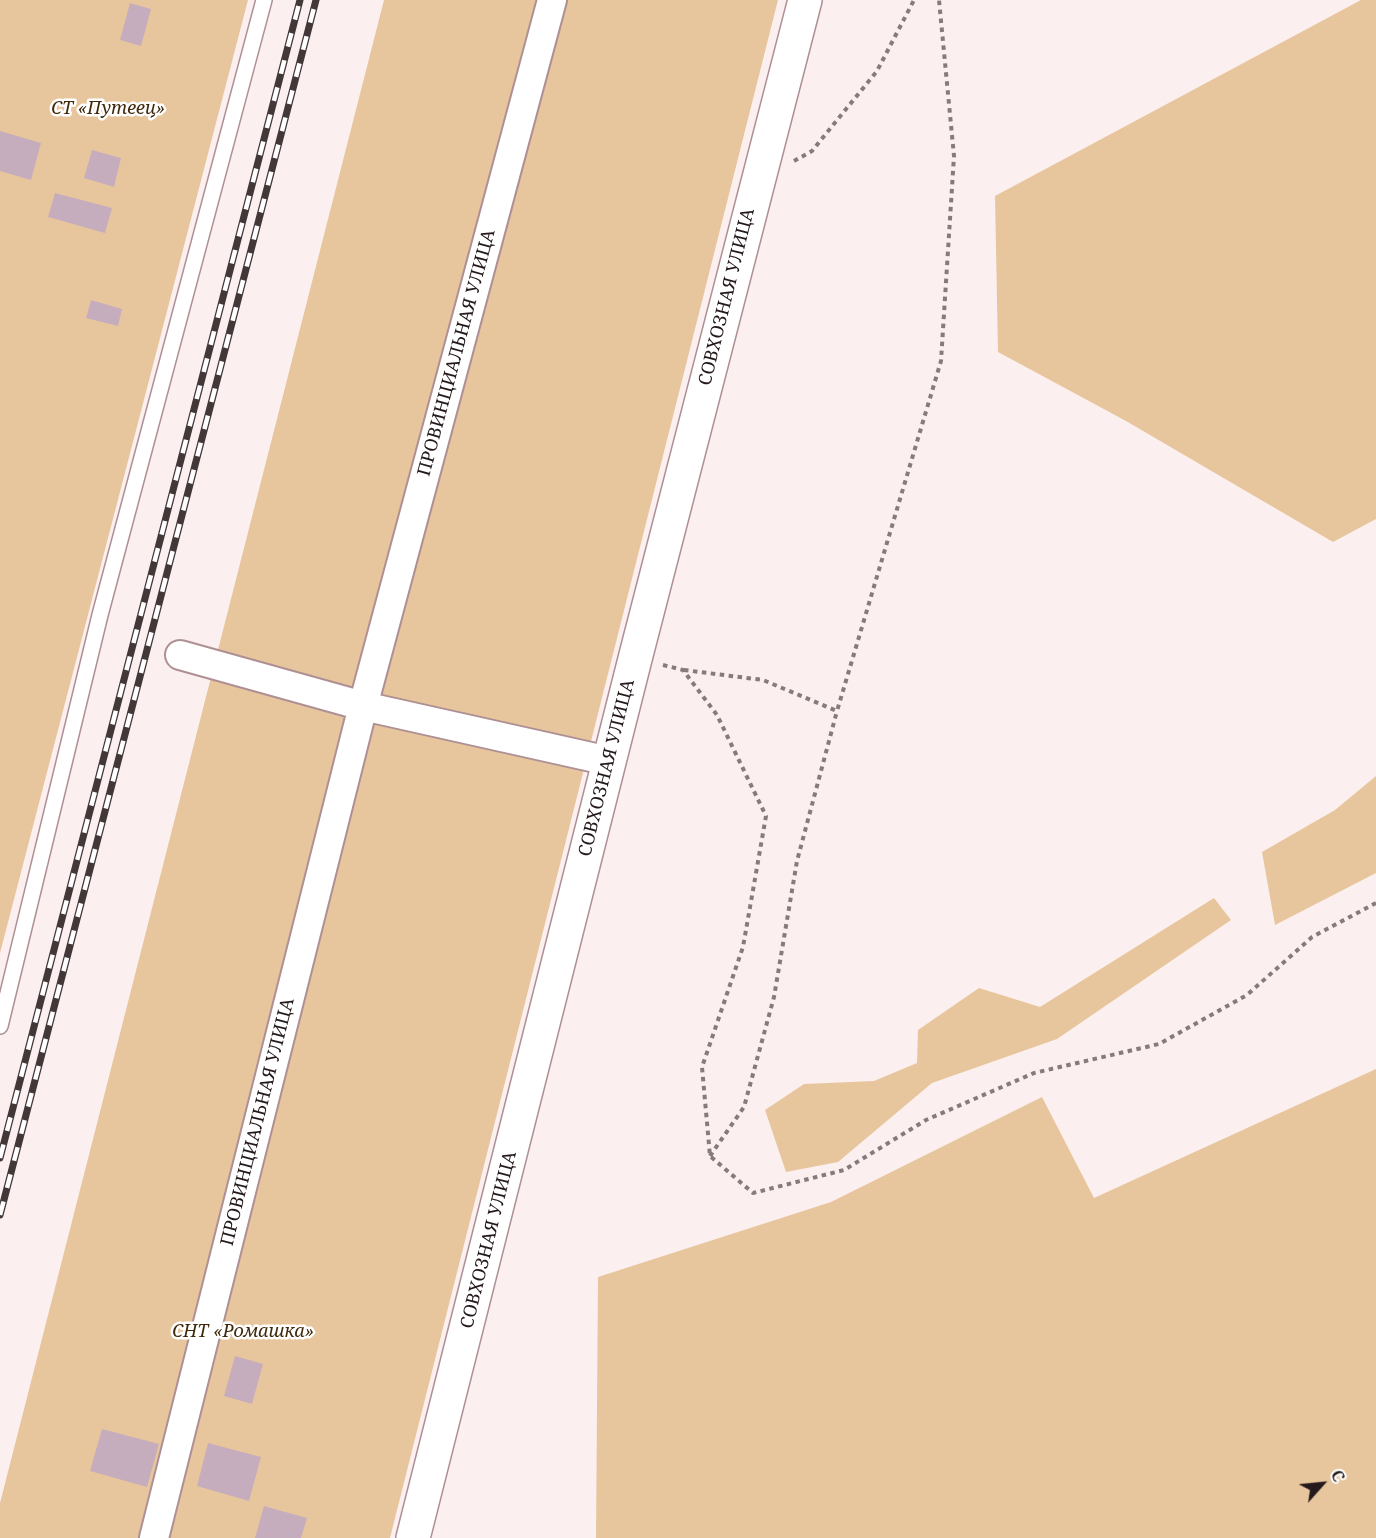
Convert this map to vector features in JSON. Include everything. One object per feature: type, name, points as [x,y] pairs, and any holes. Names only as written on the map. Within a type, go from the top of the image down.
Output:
[{"type":"street","name":"ПРОВИНЦИАЛЬНАЯ УЛИЦА","points":[[154,1538],[363,706],[552,0]]},
{"type":"street","name":"СОВХОЗНАЯ УЛИЦА","points":[[413,1538],[609,761],[805,0]]},
{"type":"street","points":[[180,655],[363,706],[609,761]]},
{"type":"lane","points":[[0,1026],[100,615],[264,0]]},
{"type":"path","points":[[757,182],[812,151],[877,71],[914,0]]},
{"type":"path","points":[[710,1156],[744,1107],[774,997],[797,861],[837,711],[940,362],[954,156],[939,0]]},
{"type":"path","points":[[635,659],[683,670],[763,680],[837,711]]},
{"type":"path","points":[[683,670],[717,715],[766,816],[743,947],[702,1067],[710,1156],[753,1193],[844,1170],[926,1120],[1034,1073],[1159,1044],[1247,995],[1312,937],[1376,903]]},
{"type":"green space","name":"СТ «Путеец»","points":[[0,0],[248,0],[0,953]]},
{"type":"green space","name":"СНТ «Ромашка»","points":[[384,0],[778,0],[390,1538],[0,1538],[0,1503]]},
{"type":"green space","points":[[1361,0],[1376,0],[1376,519],[1333,542],[1126,421],[998,352],[995,196]]},
{"type":"green space","points":[[1376,776],[1376,873],[1275,925],[1262,852],[1335,810]]},
{"type":"green space","points":[[1214,898],[1231,920],[1057,1039],[932,1083],[838,1162],[786,1172],[765,1110],[804,1084],[874,1081],[917,1063],[918,1030],[979,988],[1040,1007]]},
{"type":"green space","points":[[1376,1069],[1376,1538],[596,1538],[598,1277],[831,1202],[1042,1097],[1094,1198]]},
{"type":"building","points":[[130,3],[151,9],[141,46],[120,40]]},
{"type":"building","points":[[0,131],[41,143],[31,180],[0,171]]},
{"type":"building","points":[[92,150],[121,158],[114,187],[84,178]]},
{"type":"building","points":[[55,193],[112,208],[105,233],[48,217]]},
{"type":"building","points":[[91,300],[122,309],[118,326],[86,318]]},
{"type":"building","points":[[235,1356],[263,1364],[252,1404],[224,1396]]},
{"type":"building","points":[[102,1429],[159,1444],[147,1487],[90,1471]]},
{"type":"building","points":[[208,1443],[261,1457],[249,1501],[197,1486]]},
{"type":"building","points":[[264,1506],[307,1518],[301,1538],[255,1538]]},
{"type":"railway","points":[[0,1158],[300,0]]},
{"type":"railway","points":[[0,1215],[316,0]]}]
